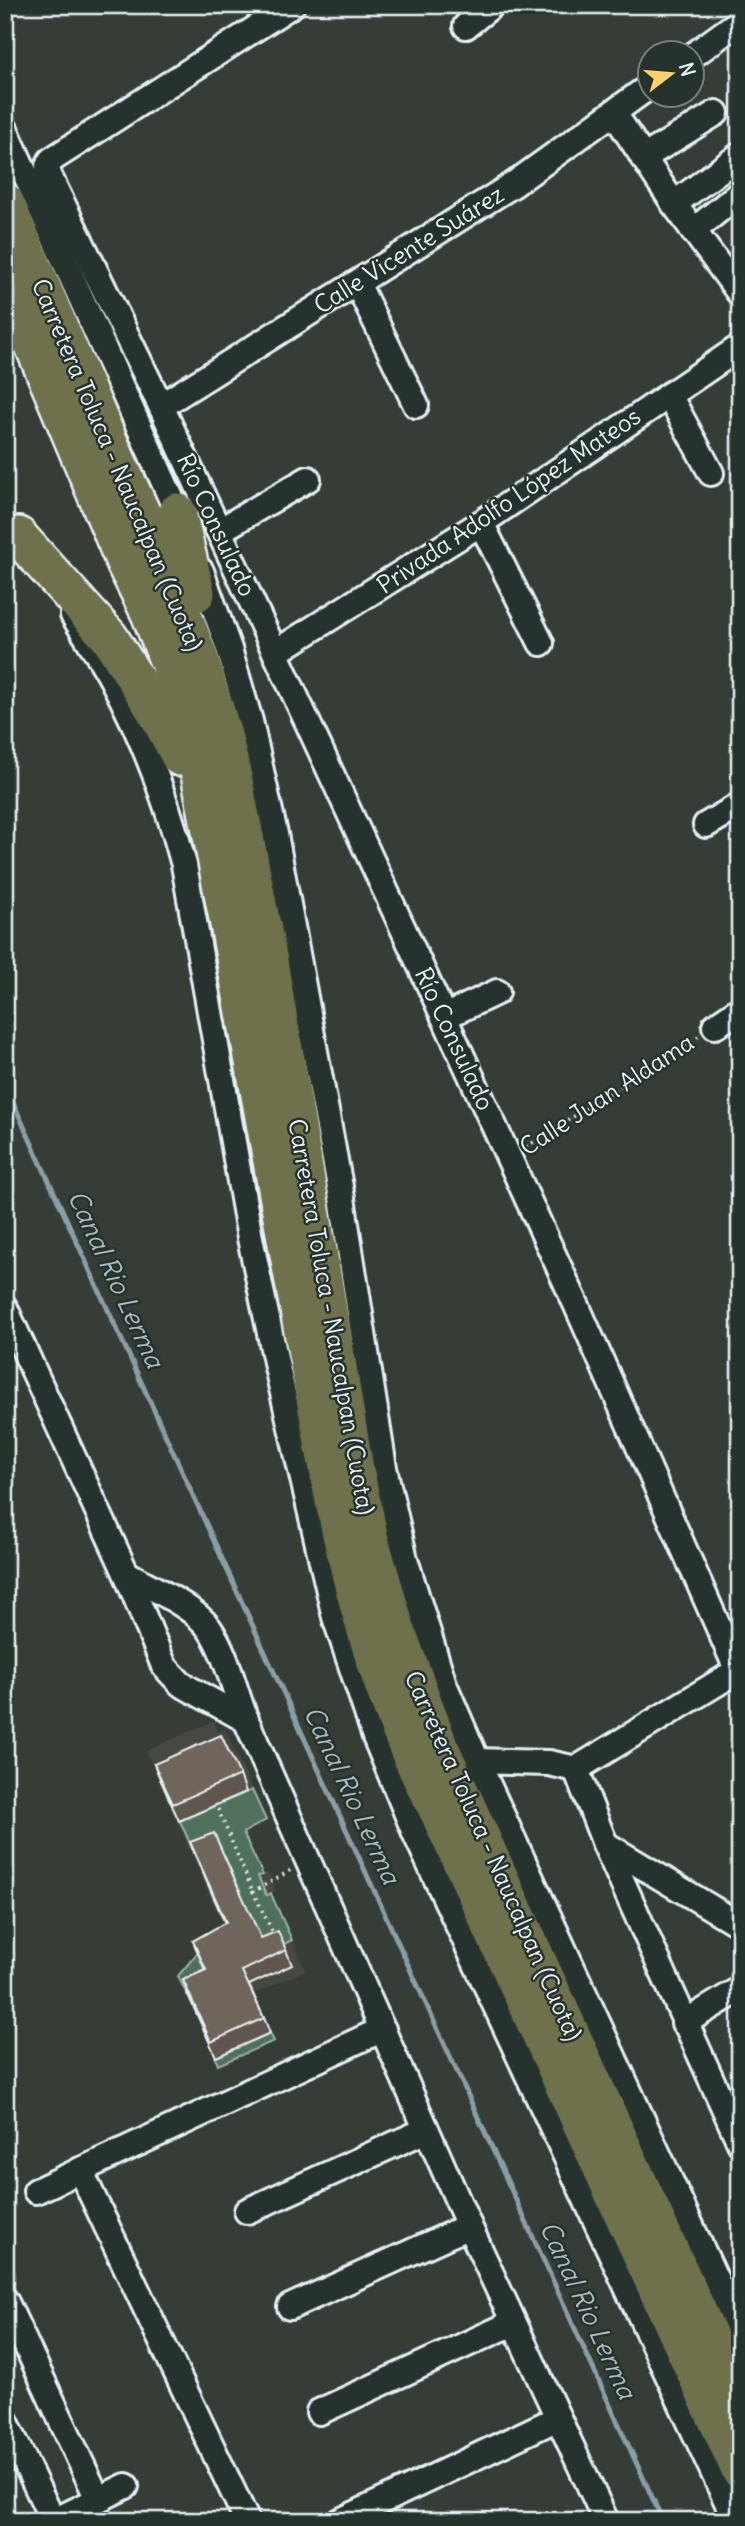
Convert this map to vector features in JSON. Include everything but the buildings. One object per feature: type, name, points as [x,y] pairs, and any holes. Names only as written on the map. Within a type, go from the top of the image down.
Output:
[{"type":"highway","name":"Carretera Toluca - Naucalpan (Cuota)","points":[[5,202],[181,605],[223,735],[244,832],[311,1199],[324,1297],[355,1469],[370,1540],[396,1629],[455,1782],[740,2404]]},
{"type":"highway","name":"Carretera Toluca - Naucalpan (Cuota)","points":[[5,276],[126,565],[150,613],[175,678],[196,753],[333,1498],[346,1558],[372,1648],[420,1779],[446,1827],[740,2470]]},
{"type":"highway","points":[[177,512],[192,580],[227,692],[245,767],[244,832]]},
{"type":"highway","points":[[12,531],[109,637],[158,715],[203,801]]},
{"type":"street","name":"Río Consulado","points":[[292,5],[51,160],[48,166],[52,184],[161,406],[276,652],[509,1158],[738,1673]]},
{"type":"street","points":[[466,26],[492,5]]},
{"type":"street","points":[[706,46],[740,21]]},
{"type":"street","name":"Calle Vicente Suárez","points":[[161,406],[514,184],[636,96]]},
{"type":"street","points":[[614,113],[674,204],[740,295]]},
{"type":"street","points":[[643,158],[716,113]]},
{"type":"street","points":[[5,129],[192,545],[229,649],[250,721],[342,1198],[381,1455],[405,1559],[444,1684],[740,2332]]},
{"type":"street","points":[[674,204],[740,155]]},
{"type":"street","points":[[694,231],[740,193]]},
{"type":"street","points":[[357,283],[416,405]]},
{"type":"street","name":"Privada Adolfo López Mateos","points":[[276,652],[481,523],[740,348]]},
{"type":"street","points":[[669,395],[711,473]]},
{"type":"street","points":[[219,531],[308,479]]},
{"type":"street","points":[[481,523],[541,643]]},
{"type":"street","points":[[12,531],[72,613],[112,679],[139,736],[171,817],[184,865],[250,1238],[277,1367],[335,1617],[374,1737],[415,1833],[736,2521]]},
{"type":"street","points":[[706,825],[740,805]]},
{"type":"street","points":[[444,1017],[497,992]]},
{"type":"street","name":"Calle Juan Aldama","points":[[715,1027],[740,1009]]},
{"type":"street","points":[[5,1308],[126,1573],[164,1666],[181,1684],[246,1720]]},
{"type":"street","points":[[126,1573],[194,1613],[208,1626],[216,1640],[246,1720],[426,2130],[605,2520]]},
{"type":"street","points":[[477,1761],[549,1763],[576,1769],[738,1673]]},
{"type":"street","points":[[576,1769],[605,1844],[740,2143]]},
{"type":"street","points":[[605,1844],[740,1925]]},
{"type":"street","points":[[684,2023],[740,1989]]},
{"type":"street","points":[[36,2190],[383,2029]]},
{"type":"street","points":[[247,2211],[426,2130]]},
{"type":"street","points":[[80,2170],[247,2521]]},
{"type":"street","points":[[290,2307],[469,2226]]},
{"type":"street","points":[[5,2300],[98,2499]]},
{"type":"street","points":[[318,2412],[513,2323]]},
{"type":"street","points":[[340,2521],[558,2418]]},
{"type":"street","points":[[5,2420],[54,2521],[126,2486]]},
{"type":"path","name":"Calle Juan Aldama","points":[[509,1158],[715,1027]]},
{"type":"path","points":[[218,1809],[275,1938]]},
{"type":"path","points":[[253,1892],[308,1860]]},
{"type":"shaded area","points":[[213,1721],[218,1732],[225,1729],[266,1820],[243,1833],[263,1874],[268,1873],[276,1891],[271,1894],[306,1970],[254,1994],[146,1751]]},
{"type":"green space","points":[[252,1790],[266,1820],[243,1833],[263,1875],[258,1876],[266,1895],[271,1894],[292,1940],[267,1953],[219,1848],[196,1857],[180,1821]]},
{"type":"green space","points":[[220,1926],[211,1984],[187,1995],[178,1976]]},
{"type":"green space","points":[[270,2033],[274,2041],[218,2065],[215,2058]]},
{"type":"waterway","name":"Canal Rio Lerma","points":[[5,1085],[663,2521]]}]
